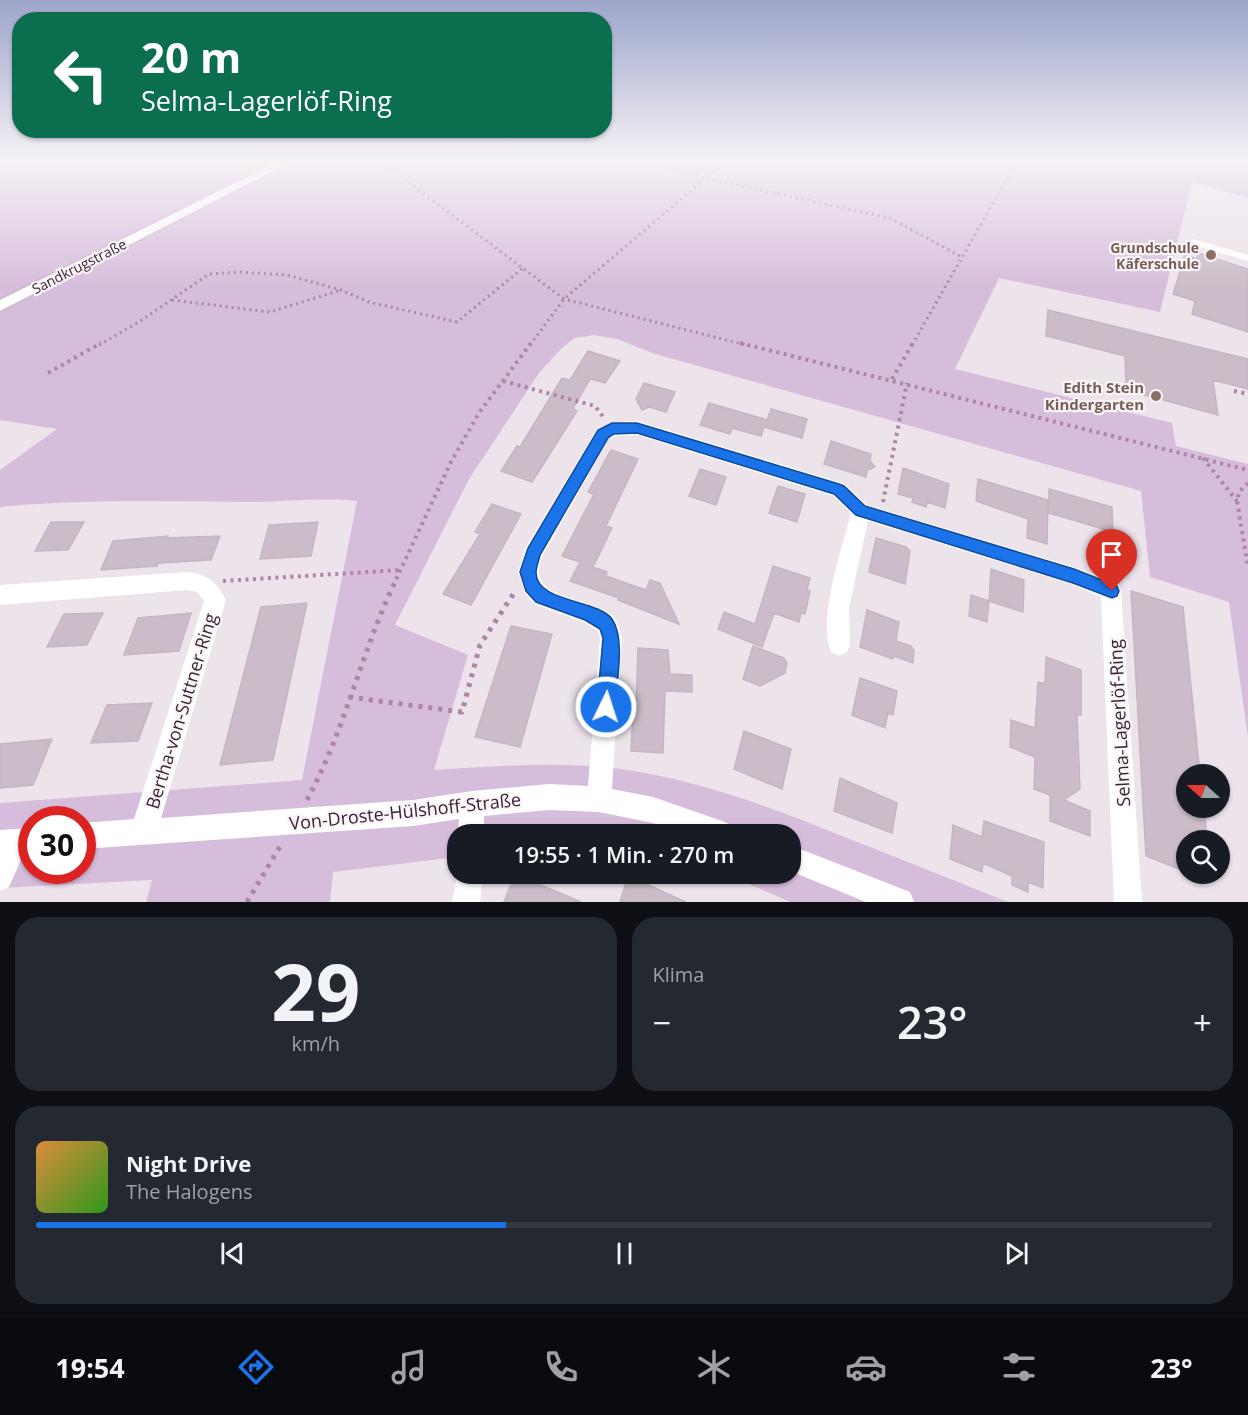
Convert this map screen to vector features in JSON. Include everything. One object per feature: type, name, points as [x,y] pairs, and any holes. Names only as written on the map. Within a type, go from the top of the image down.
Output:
[{"type":"street","name":"Sandkrugstraße","points":[[0,306],[202,203]]},
{"type":"street","name":"Selma-Lagerlöf-Ring","points":[[612,429],[637,428],[839,490],[870,514],[1074,576],[1112,591],[1128,902]]},
{"type":"street","points":[[598,799],[611,638],[606,624],[591,615],[542,597],[532,586],[528,572],[533,553],[603,434],[612,429]]},
{"type":"street","points":[[839,645],[838,607],[870,514]]},
{"type":"street","points":[[0,595],[201,582]]},
{"type":"street","name":"Bertha-von-Suttner-Ring","points":[[144,830],[215,600],[210,590],[201,582]]},
{"type":"street","name":"Von-Droste-Hülshoff-Straße","points":[[96,835],[144,830],[294,823],[413,813],[472,804],[549,797],[598,799],[653,810],[693,824]]},
{"type":"street","points":[[471,824],[472,804]]},
{"type":"street","points":[[0,878],[15,842]]},
{"type":"street","points":[[801,862],[900,902]]},
{"type":"street","points":[[466,902],[470,884]]},
{"type":"lane","points":[[1193,242],[1248,258]]},
{"type":"path","points":[[437,203],[564,299],[892,379],[1248,470]]},
{"type":"path","points":[[247,902],[321,774],[370,639],[451,462],[479,413],[564,299],[676,203]]},
{"type":"path","points":[[821,203],[890,218],[962,257]]},
{"type":"path","points":[[892,379],[993,203]]},
{"type":"path","points":[[48,373],[172,300],[209,274],[240,272],[287,275],[341,290],[369,302],[457,322],[523,268]]},
{"type":"path","points":[[172,300],[270,312],[341,290]]},
{"type":"path","points":[[503,381],[595,405],[612,429]]},
{"type":"path","points":[[870,514],[907,383]]},
{"type":"path","points":[[1234,391],[1248,394]]},
{"type":"path","points":[[1202,457],[1237,501]]},
{"type":"path","points":[[1248,483],[1239,492],[1237,501],[1248,567]]},
{"type":"path","points":[[201,582],[401,570]]},
{"type":"path","points":[[349,697],[462,712],[480,645],[528,572]]},
{"type":"shaded area","points":[[0,203],[1187,203],[1160,312],[999,278],[955,369],[1172,423],[1176,446],[1248,464],[1248,738],[1229,602],[1150,577],[1141,491],[652,353],[618,339],[594,335],[574,338],[539,373],[469,479],[395,625],[468,655],[434,770],[574,765],[621,769],[678,780],[706,787],[788,815],[1008,902],[790,902],[750,884],[801,884],[801,824],[447,824],[447,858],[333,872],[330,902],[146,902],[152,880],[96,883],[96,806],[18,806],[18,884],[76,884],[0,888],[0,803],[302,780],[357,501],[330,499],[247,502],[93,502],[0,507],[0,470],[57,429],[0,420]]},
{"type":"building","points":[[1198,253],[1248,269],[1248,332],[1192,314],[1195,301],[1173,294],[1185,255],[1197,259]]},
{"type":"building","name":"Edith Stein Kindergarten","points":[[1048,310],[1248,359],[1248,389],[1213,380],[1218,415],[1126,390],[1125,356],[1046,336]]},
{"type":"building","points":[[588,351],[620,361],[605,383],[590,379],[573,409],[577,411],[532,482],[501,471],[517,446],[520,447],[562,378],[570,380]]},
{"type":"building","points":[[644,383],[675,392],[666,412],[649,407],[642,410],[636,399]]},
{"type":"building","points":[[709,403],[767,420],[771,409],[807,419],[802,438],[764,427],[761,436],[732,428],[730,434],[700,425]]},
{"type":"building","points":[[831,441],[871,454],[870,461],[875,467],[867,470],[866,477],[824,464]]},
{"type":"building","points":[[611,450],[638,459],[606,526],[612,528],[593,567],[607,572],[606,576],[646,590],[650,580],[660,583],[679,624],[618,600],[619,598],[570,581],[580,562],[562,556],[594,494],[588,492]]},
{"type":"building","points":[[903,468],[949,484],[945,508],[927,502],[926,507],[912,502],[913,498],[898,494]]},
{"type":"building","points":[[700,469],[726,477],[716,505],[689,496]]},
{"type":"building","points":[[978,479],[1048,500],[1047,544],[1027,538],[1028,519],[976,501]]},
{"type":"building","points":[[778,486],[805,494],[797,522],[769,513]]},
{"type":"building","points":[[1049,489],[1112,507],[1113,532],[1049,513]]},
{"type":"building","points":[[492,504],[521,514],[471,605],[443,594],[480,534],[475,532]]},
{"type":"building","points":[[51,522],[84,522],[68,550],[35,551]]},
{"type":"building","points":[[318,522],[311,556],[260,559],[269,525]]},
{"type":"building","points":[[168,536],[167,538],[220,536],[211,560],[158,563],[157,566],[101,570],[113,541]]},
{"type":"building","points":[[876,538],[906,547],[910,551],[905,584],[869,572]]},
{"type":"building","points":[[773,566],[810,578],[805,614],[801,613],[799,622],[774,613],[762,647],[718,629],[724,612],[755,624]]},
{"type":"building","points":[[991,569],[1024,580],[1023,612],[989,601]]},
{"type":"building","points":[[1131,591],[1183,607],[1199,764],[1176,764],[1176,818],[1205,818],[1206,830],[1176,830],[1176,868],[1146,856]]},
{"type":"building","points":[[971,595],[989,601],[987,622],[969,616]]},
{"type":"building","points":[[307,603],[273,760],[220,765],[261,607]]},
{"type":"building","points":[[867,610],[899,622],[896,641],[911,646],[914,651],[913,663],[894,656],[893,659],[860,647]]},
{"type":"building","points":[[103,613],[87,645],[47,647],[64,614]]},
{"type":"building","points":[[191,613],[179,651],[124,655],[138,618]]},
{"type":"building","points":[[511,626],[552,634],[520,747],[475,737]]},
{"type":"building","points":[[753,646],[784,658],[787,663],[785,673],[760,686],[743,679]]},
{"type":"building","points":[[638,648],[668,650],[670,674],[692,675],[692,692],[665,691],[663,753],[631,751],[633,711],[636,711]]},
{"type":"building","points":[[1046,657],[1081,670],[1081,715],[1077,714],[1080,789],[1064,800],[1090,811],[1090,836],[1050,821],[1050,795],[1034,789],[1035,757],[1010,747],[1011,720],[1035,728],[1038,682],[1045,684]]},
{"type":"building","points":[[860,678],[897,691],[893,715],[888,713],[885,728],[852,715]]},
{"type":"building","points":[[152,703],[138,741],[91,743],[107,705]]},
{"type":"building","points":[[744,731],[791,749],[782,789],[734,769]]},
{"type":"building","points":[[52,739],[33,785],[0,788],[0,744]]},
{"type":"building","points":[[840,778],[897,803],[892,833],[834,811]]},
{"type":"building","points":[[984,821],[1044,842],[1043,888],[1028,882],[1028,892],[1012,885],[1012,876],[983,863],[982,872],[950,859],[953,825],[982,837]]},
{"type":"building","points":[[511,884],[539,884],[581,902],[504,902]]},
{"type":"building","points":[[626,884],[646,884],[686,902],[620,902]]},
{"type":"place","name":"Grundschule Käferschule","points":[[1211,255]]},
{"type":"place","name":"Edith Stein Kindergarten","points":[[1156,396]]},
{"type":"route","points":[[606,707],[611,638],[606,624],[591,615],[542,597],[532,586],[528,572],[533,553],[568,493],[603,434],[612,429],[637,428],[839,490],[861,511],[1074,576],[1112,591]]}]
